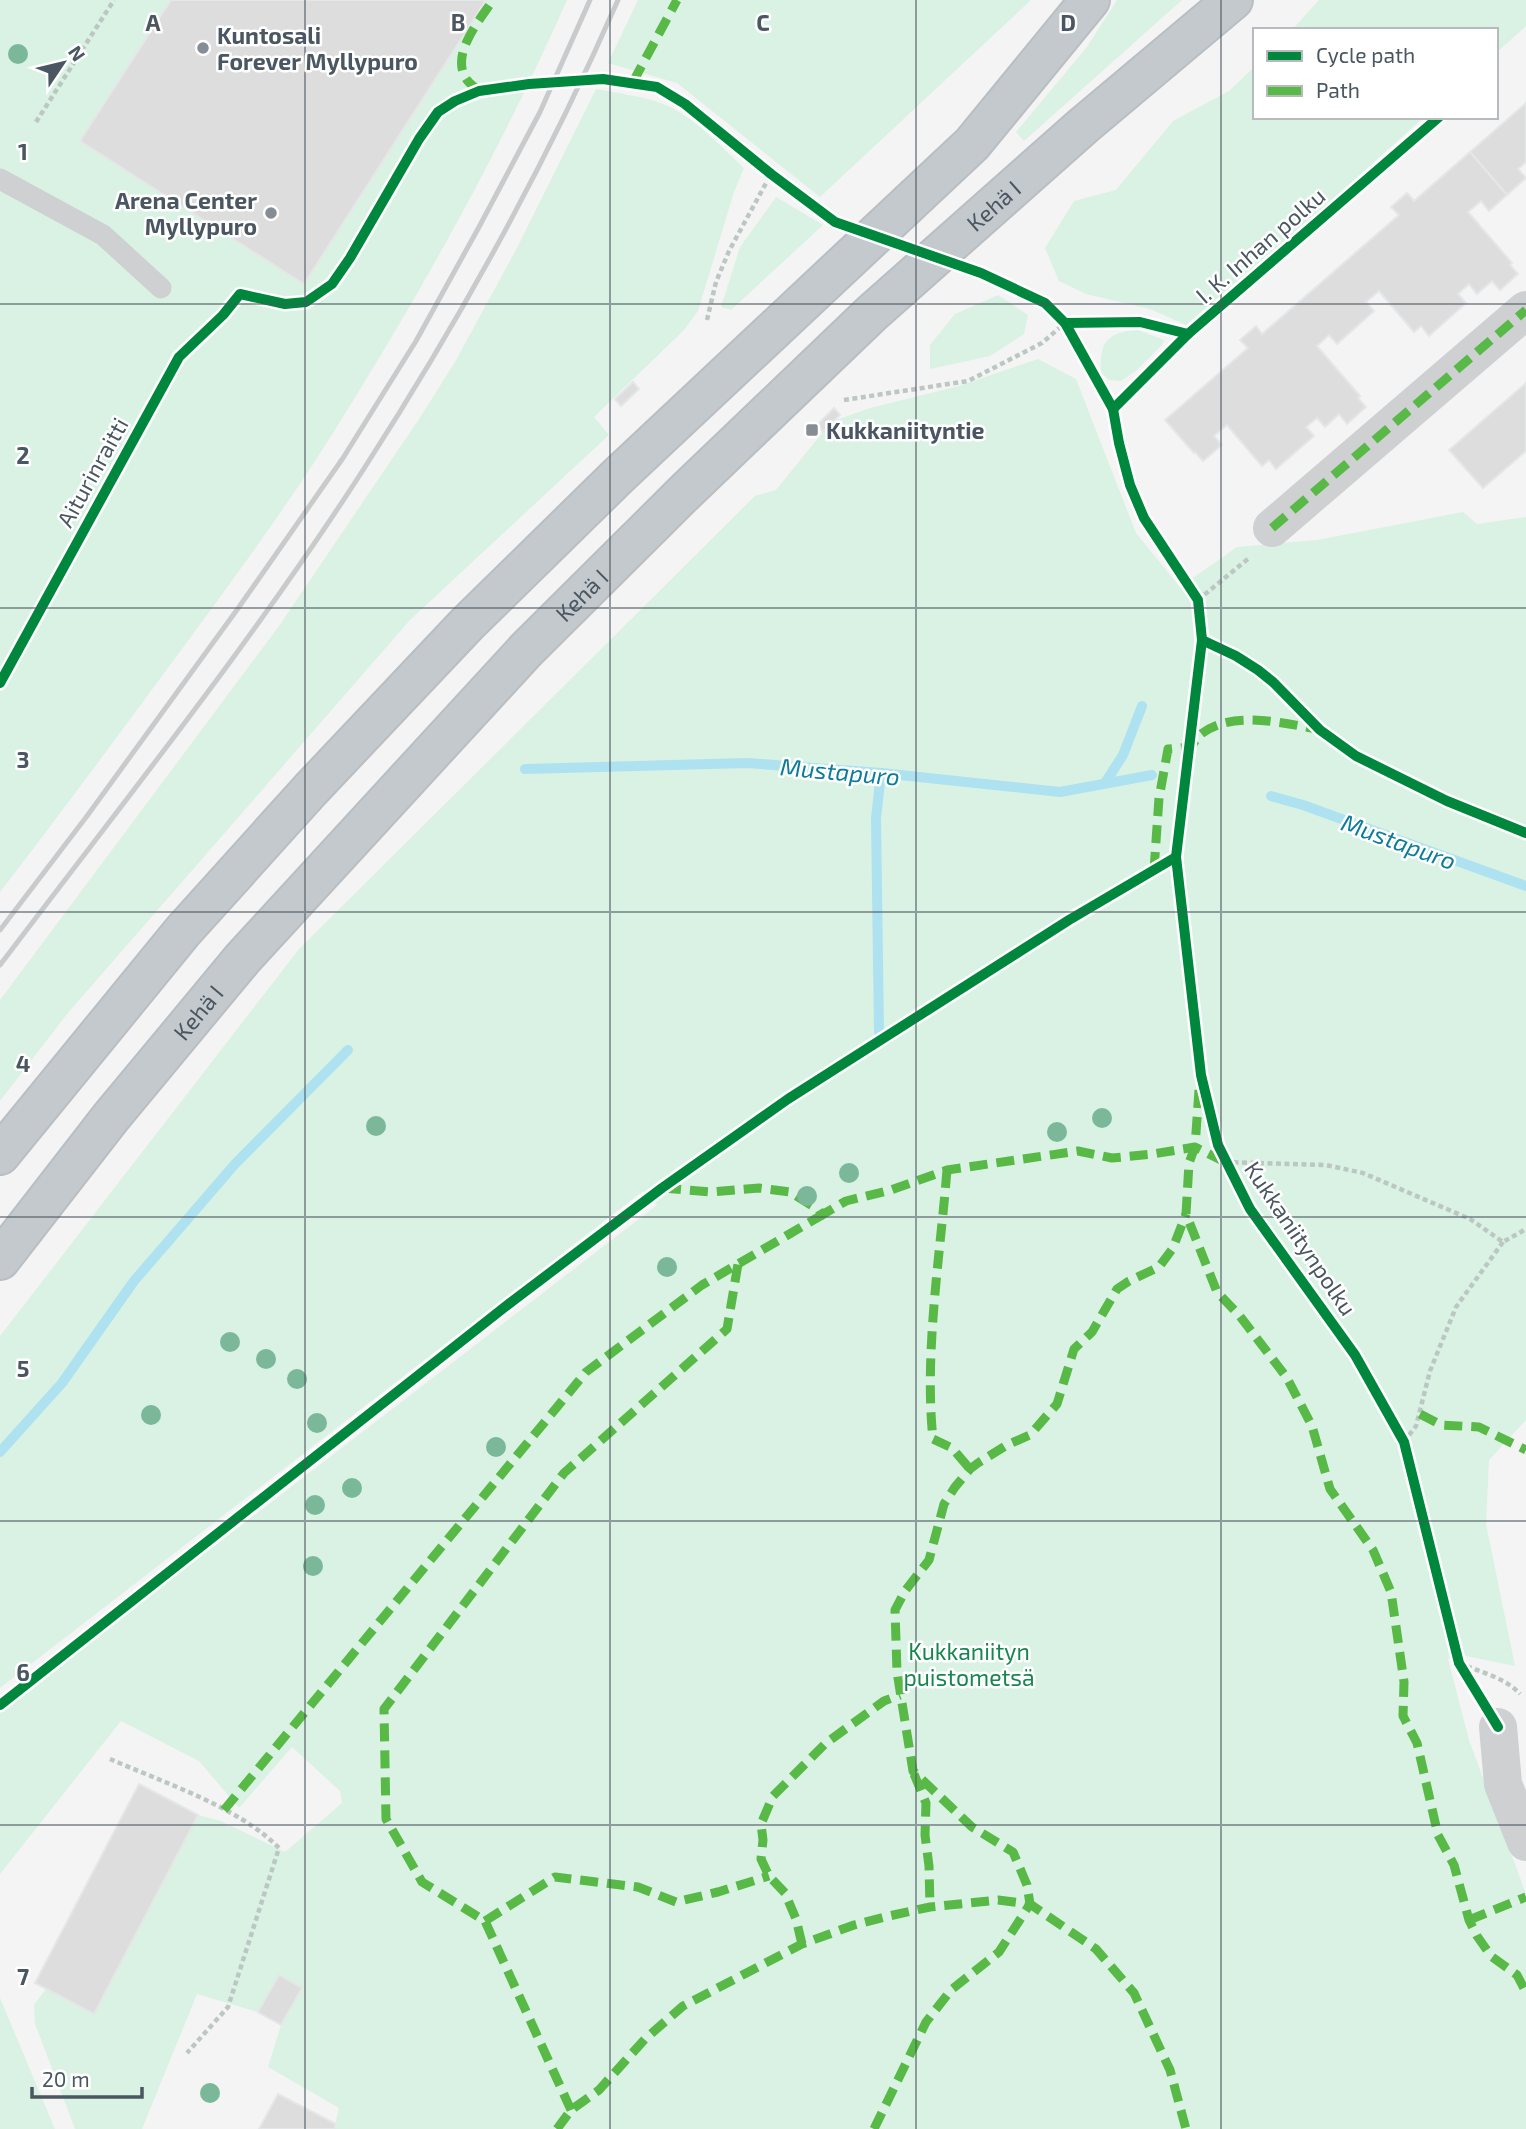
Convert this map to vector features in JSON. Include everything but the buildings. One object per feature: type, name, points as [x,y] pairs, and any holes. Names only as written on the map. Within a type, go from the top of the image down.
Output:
[{"type":"highway","points":[[0,1155],[183,931],[357,740],[467,624],[618,476],[972,144],[1090,0]]},
{"type":"highway","name":"Kehä I","points":[[0,1260],[111,1117],[243,958],[526,650],[684,493],[872,313],[1073,135],[1233,0]]},
{"type":"street","points":[[1272,528],[1526,310]]},
{"type":"street","points":[[1498,1727],[1503,1784],[1526,1842]]},
{"type":"lane","points":[[0,179],[103,235],[162,288]]},
{"type":"path","points":[[32,123],[114,0]]},
{"type":"path","points":[[760,165],[780,182]]},
{"type":"path","points":[[707,320],[716,282],[729,251],[771,174]]},
{"type":"path","points":[[1062,319],[1078,323]]},
{"type":"path","points":[[1062,319],[1071,333]]},
{"type":"path","points":[[844,400],[968,381],[1042,343],[1062,319]]},
{"type":"path","points":[[1191,589],[1199,605],[1258,551],[1268,539],[1272,528]]},
{"type":"path","points":[[1223,1158],[1325,1166],[1363,1174],[1470,1219],[1503,1242]]},
{"type":"path","points":[[1407,1455],[1401,1437],[1416,1426],[1430,1371],[1456,1307],[1503,1242],[1526,1229]]},
{"type":"path","points":[[1456,1650],[1459,1663],[1468,1677]]},
{"type":"path","points":[[1459,1663],[1516,1690],[1526,1701]]},
{"type":"path","points":[[110,1759],[224,1810],[265,1834],[278,1848],[228,2007],[187,2053]]},
{"type":"green space","points":[[0,0],[567,0],[485,171],[455,227],[326,444],[217,602],[0,892]]},
{"type":"green space","points":[[638,0],[1031,0],[820,197],[677,83],[608,63]]},
{"type":"green space","points":[[1117,0],[1182,0],[1024,141],[1016,132],[1087,47]]},
{"type":"green space","points":[[1319,0],[1526,0],[1526,26],[1498,51],[1498,28],[1294,28]]},
{"type":"green space","points":[[1253,68],[1253,119],[1422,119],[1186,325],[1150,309],[1086,294],[1059,281],[1045,248],[1074,201],[1116,190],[1173,121],[1229,91]]},
{"type":"green space","points":[[596,89],[645,98],[673,108],[705,131],[744,168],[734,192],[698,311],[684,330],[594,417],[609,435],[410,620],[67,1014],[0,1101],[0,1000],[279,626],[419,419],[455,362],[518,246]]},
{"type":"green space","points":[[776,197],[823,225],[731,310],[721,307],[740,247]]},
{"type":"green space","points":[[998,295],[1028,315],[1024,334],[990,356],[930,369],[930,345],[955,314]]},
{"type":"green space","points":[[1138,330],[1164,340],[1162,345],[1137,370],[1121,381],[1109,380],[1101,372],[1104,346],[1119,333]]},
{"type":"green space","name":"Kukkaniityn puistometsä","points":[[1038,359],[1076,379],[1136,533],[1180,587],[1237,547],[1317,540],[1463,512],[1477,524],[1526,517],[1526,1420],[1489,1460],[1486,1524],[1515,1666],[1466,1656],[1448,1659],[1469,1740],[1526,1894],[1526,2129],[334,2129],[339,2108],[268,2067],[281,2025],[302,1988],[258,2012],[197,1994],[142,2129],[75,2129],[35,2024],[34,2005],[46,1989],[94,2014],[198,1815],[221,1821],[285,1852],[342,1803],[340,1791],[292,1747],[239,1808],[199,1761],[121,1721],[0,1874],[0,1711],[657,1205],[643,1191],[0,1688],[0,1336],[299,949],[755,496],[776,490],[831,422],[870,408],[959,386]]},
{"type":"green space","points":[[0,1998],[55,2129],[0,2129]]},
{"type":"waterway","points":[[1105,783],[1123,755],[1142,706]]},
{"type":"waterway","name":"Mustapuro","points":[[525,769],[747,763],[881,773],[1060,792],[1152,775]]},
{"type":"waterway","points":[[879,1032],[876,818],[881,773]]},
{"type":"waterway","name":"Mustapuro","points":[[1271,796],[1303,805],[1526,886]]},
{"type":"waterway","points":[[0,1452],[62,1383],[134,1281],[235,1164],[348,1050]]},
{"type":"railway","points":[[0,930],[87,816],[239,607],[343,458],[416,341],[479,227],[540,112],[590,0]]},
{"type":"railway","points":[[0,965],[279,595],[401,411],[469,296],[532,180],[618,0]]},
{"type":"marked path","points":[[479,91],[467,80],[462,70],[462,60],[468,38],[493,0]]},
{"type":"marked path","points":[[633,82],[677,0]]},
{"type":"marked path","points":[[1272,528],[1526,310]]},
{"type":"marked path","points":[[1154,870],[1159,798],[1168,749],[1191,747],[1201,734],[1227,722],[1258,720],[1317,729]]},
{"type":"marked path","points":[[1199,1090],[1195,1147],[1189,1163],[1186,1214],[1217,1292],[1239,1315],[1287,1378],[1312,1426],[1330,1489],[1373,1550],[1391,1592],[1404,1682],[1403,1716],[1417,1743],[1438,1835],[1454,1865],[1469,1920],[1477,1936],[1491,1956],[1517,1975],[1526,1992]]},
{"type":"marked path","points":[[663,1188],[711,1192],[759,1188],[790,1192],[819,1210],[822,1215],[846,1201],[891,1190],[947,1170],[1078,1151],[1112,1158],[1195,1147],[1225,1162]]},
{"type":"marked path","points":[[947,1170],[930,1373],[933,1439],[952,1448],[970,1469]]},
{"type":"marked path","points":[[874,2129],[926,2022],[951,1990],[999,1952],[1030,1904],[1027,1885],[1013,1852],[972,1827],[913,1771],[897,1672],[895,1610],[905,1591],[929,1560],[944,1504],[955,1487],[978,1463],[1030,1435],[1057,1404],[1074,1349],[1092,1332],[1117,1289],[1159,1267],[1173,1248],[1186,1214]]},
{"type":"marked path","points":[[224,1810],[586,1372],[702,1285],[822,1215]]},
{"type":"marked path","points":[[571,2110],[485,1921],[422,1882],[386,1819],[384,1709],[564,1473],[727,1329],[738,1264]]},
{"type":"marked path","points":[[1420,1414],[1441,1425],[1479,1427],[1526,1450]]},
{"type":"marked path","points":[[802,1944],[796,1919],[785,1893],[769,1876],[761,1859],[761,1824],[773,1796],[826,1743],[884,1701],[900,1695]]},
{"type":"marked path","points":[[914,1774],[926,1803],[925,1835],[930,1907]]},
{"type":"marked path","points":[[485,1921],[555,1877],[638,1887],[676,1902],[769,1876]]},
{"type":"marked path","points":[[1469,1920],[1526,1897]]},
{"type":"marked path","points":[[557,2129],[571,2110],[599,2090],[645,2039],[683,2006],[802,1944],[854,1925],[889,1916],[930,1907],[998,1900],[1030,1904],[1096,1949],[1134,1993],[1170,2070],[1186,2129]]},
{"type":"cycle path","name":"Aiturinraitti","points":[[0,683],[179,357],[223,315],[240,294],[285,304],[306,302],[332,284],[438,112],[479,91],[529,84],[603,79],[657,87],[685,104],[835,222],[981,273],[1045,303],[1065,323],[1113,409],[1130,485],[1144,518],[1198,600],[1202,640],[1176,857],[1201,1075],[1218,1145],[1250,1209],[1355,1355],[1404,1442],[1459,1663],[1498,1727]]},
{"type":"cycle path","name":"I. K. Inhan polku","points":[[1113,409],[1188,334],[1437,119]]},
{"type":"cycle path","points":[[1065,323],[1140,322],[1188,334]]},
{"type":"cycle path","points":[[1202,640],[1258,670],[1320,730],[1356,756],[1447,801],[1526,833]]},
{"type":"cycle path","points":[[0,1705],[510,1303],[662,1188],[788,1099],[1069,920],[1176,857]]},
{"type":"place","name":"Kuntosali Forever Myllypuro","points":[[203,48]]},
{"type":"place","name":"Arena Center Myllypuro","points":[[271,213]]},
{"type":"place","name":"Kukkaniityntie","points":[[812,430]]}]
